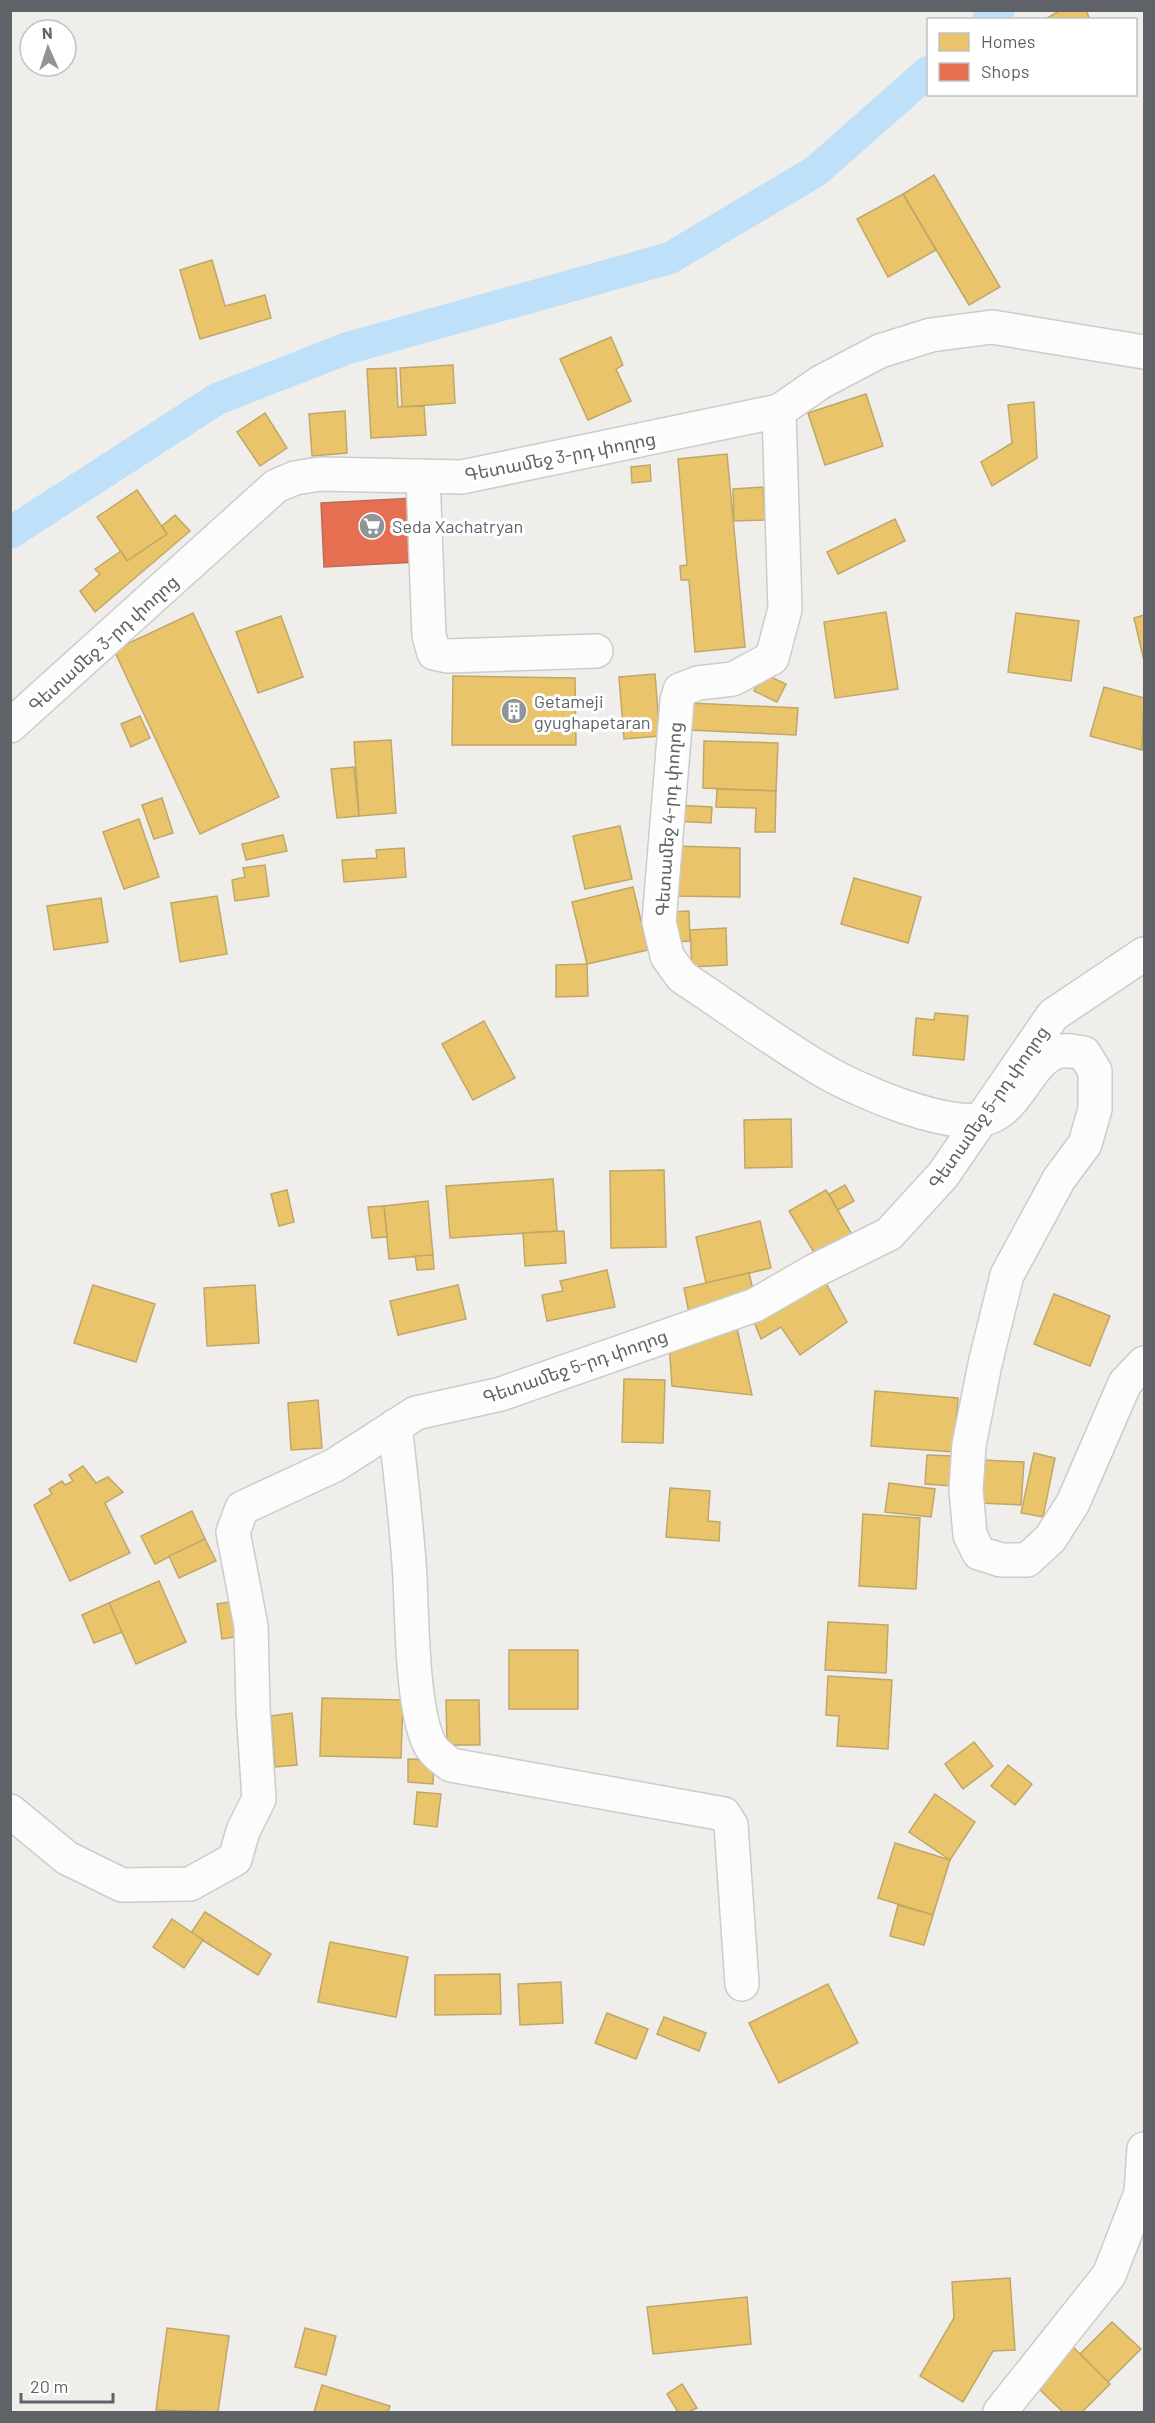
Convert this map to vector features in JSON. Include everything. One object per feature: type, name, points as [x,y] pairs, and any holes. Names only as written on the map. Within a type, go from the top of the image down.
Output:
[{"type":"street","name":"Գետամեջ 3-րդ փողոց","points":[[10,726],[276,486],[295,478],[320,474],[462,477],[778,411],[820,382],[880,351],[931,335],[992,327],[1144,352]]},
{"type":"street","name":"Գետամեջ 4-րդ փողոց","points":[[778,411],[785,609],[772,658],[733,679],[698,682],[680,690],[677,701],[659,922],[667,956],[682,977],[820,1069],[907,1107],[951,1120],[980,1122]]},
{"type":"street","points":[[423,476],[429,636],[434,653],[447,656],[596,651]]},
{"type":"street","name":"Գետամեջ 5-րդ փողոց","points":[[10,1811],[67,1858],[122,1885],[190,1884],[235,1858],[243,1831],[259,1799],[251,1626],[233,1532],[242,1508],[335,1465],[416,1413],[501,1394],[754,1305],[814,1271],[888,1234],[943,1175],[1053,1015],[1144,954]]},
{"type":"street","points":[[980,1122],[1004,1111],[1044,1058],[1059,1051],[1084,1053],[1095,1071],[1095,1109],[1085,1144],[1059,1179],[1007,1275],[985,1364],[969,1445],[966,1490],[970,1535],[979,1553],[1001,1560],[1027,1560],[1050,1539],[1073,1503],[1125,1383],[1144,1363]]},
{"type":"street","points":[[395,1426],[407,1527],[421,1716],[429,1743],[440,1758],[451,1765],[724,1814],[731,1825],[742,1984]]},
{"type":"street","points":[[1000,2412],[1109,2275],[1141,2193],[1144,2149]]},
{"type":"building: Homes","points":[[1061,10],[1086,10],[1089,18],[1047,18]]},
{"type":"building: Homes","points":[[934,175],[1000,287],[969,305],[903,194]]},
{"type":"building: Homes","points":[[903,194],[936,250],[888,277],[857,219]]},
{"type":"building: Homes","points":[[212,260],[225,306],[265,295],[271,318],[200,339],[180,270]]},
{"type":"building: Homes","points":[[611,337],[623,365],[616,369],[631,401],[588,420],[560,359]]},
{"type":"building: Homes","points":[[453,365],[455,403],[402,407],[400,368]]},
{"type":"building: Homes","points":[[396,368],[398,407],[424,406],[426,435],[371,438],[367,369]]},
{"type":"building: Homes","points":[[866,394],[883,446],[825,465],[808,413]]},
{"type":"building: Homes","points":[[1034,402],[1037,458],[992,486],[981,462],[1012,443],[1008,405]]},
{"type":"building: Homes","points":[[345,411],[347,453],[312,456],[309,414]]},
{"type":"building: Homes","points":[[265,413],[287,448],[260,466],[237,432]]},
{"type":"building: Homes","points":[[727,454],[745,647],[695,652],[689,580],[681,580],[680,566],[687,565],[678,459]]},
{"type":"building: Homes","points":[[650,465],[651,481],[632,483],[631,467]]},
{"type":"building: Homes","points":[[763,487],[765,520],[734,521],[733,489]]},
{"type":"building: Homes","points":[[137,490],[167,534],[127,561],[97,517]]},
{"type":"building: Homes","points":[[175,515],[190,531],[95,612],[80,591],[100,574],[95,569],[121,551],[127,561],[167,534],[162,526]]},
{"type":"building: Homes","points":[[895,519],[905,541],[838,574],[827,552]]},
{"type":"building: Homes","points":[[886,612],[898,689],[835,698],[824,622]]},
{"type":"building: Homes","points":[[193,613],[279,797],[200,834],[114,650]]},
{"type":"building: Homes","points":[[1016,613],[1079,621],[1071,681],[1008,672]]},
{"type":"building: Homes","points":[[1144,615],[1144,661],[1134,618]]},
{"type":"building: Homes","points":[[281,616],[303,677],[258,693],[236,632]]},
{"type":"building: Homes","points":[[762,673],[786,684],[777,702],[754,691]]},
{"type":"building: Homes","points":[[655,674],[660,736],[624,739],[619,677]]},
{"type":"building: Homes","name":"Getameji gyughapetaran","points":[[453,676],[575,678],[576,745],[452,745]]},
{"type":"building: Homes","points":[[1104,687],[1144,698],[1142,750],[1090,736]]},
{"type":"building: Homes","points":[[690,703],[798,708],[796,735],[689,730]]},
{"type":"building: Homes","points":[[140,716],[150,738],[131,747],[121,724]]},
{"type":"building: Homes","points":[[391,740],[396,813],[359,816],[354,742]]},
{"type":"building: Homes","points":[[704,741],[778,743],[776,791],[703,788]]},
{"type":"building: Homes","points":[[354,767],[359,816],[337,818],[331,769]]},
{"type":"building: Homes","points":[[717,789],[776,791],[775,832],[755,832],[756,808],[716,807]]},
{"type":"building: Homes","points":[[162,798],[173,833],[154,839],[142,805]]},
{"type":"building: Homes","points":[[675,805],[712,807],[711,823],[674,821]]},
{"type":"building: Homes","points":[[139,819],[159,877],[124,889],[103,832]]},
{"type":"building: Homes","points":[[620,826],[632,879],[585,889],[573,836]]},
{"type":"building: Homes","points":[[283,835],[287,851],[246,860],[242,844]]},
{"type":"building: Homes","points":[[673,846],[740,848],[740,897],[672,896]]},
{"type":"building: Homes","points":[[404,848],[406,877],[344,882],[342,860],[377,858],[376,850]]},
{"type":"building: Homes","points":[[265,865],[269,896],[235,901],[232,880],[245,877],[243,868]]},
{"type":"building: Homes","points":[[854,878],[921,897],[908,943],[841,924]]},
{"type":"building: Homes","points":[[633,887],[648,950],[587,964],[572,902]]},
{"type":"building: Homes","points":[[217,896],[227,954],[180,962],[171,903]]},
{"type":"building: Homes","points":[[101,898],[108,942],[54,950],[47,906]]},
{"type":"building: Homes","points":[[689,911],[690,941],[672,942],[671,912]]},
{"type":"building: Homes","points":[[726,928],[727,965],[692,967],[690,930]]},
{"type":"building: Homes","points":[[587,964],[588,996],[556,997],[556,965]]},
{"type":"building: Homes","points":[[935,1013],[968,1016],[964,1060],[913,1055],[916,1018],[934,1020]]},
{"type":"building: Homes","points":[[484,1021],[515,1078],[473,1100],[442,1044]]},
{"type":"building: Homes","points":[[791,1119],[792,1167],[745,1168],[744,1120]]},
{"type":"building: Homes","points":[[664,1170],[666,1247],[611,1248],[610,1171]]},
{"type":"building: Homes","points":[[553,1179],[557,1231],[450,1238],[446,1186]]},
{"type":"building: Homes","points":[[845,1185],[854,1201],[838,1210],[829,1194]]},
{"type":"building: Homes","points":[[287,1190],[294,1222],[279,1226],[271,1194]]},
{"type":"building: Homes","points":[[826,1190],[854,1238],[818,1259],[789,1211]]},
{"type":"building: Homes","points":[[428,1201],[433,1255],[389,1259],[384,1206]]},
{"type":"building: Homes","points":[[384,1206],[387,1237],[372,1238],[368,1207]]},
{"type":"building: Homes","points":[[760,1221],[771,1268],[706,1283],[696,1237]]},
{"type":"building: Homes","points":[[564,1231],[566,1263],[525,1266],[523,1233]]},
{"type":"building: Homes","points":[[433,1255],[434,1269],[417,1270],[415,1256]]},
{"type":"building: Homes","points":[[607,1270],[615,1307],[547,1321],[542,1295],[563,1291],[560,1281]]},
{"type":"building: Homes","points":[[749,1273],[755,1298],[689,1313],[684,1288]]},
{"type":"building: Homes","points":[[821,1274],[847,1322],[800,1355],[781,1327],[761,1339],[752,1317]]},
{"type":"building: Homes","points":[[93,1285],[155,1304],[136,1362],[74,1343]]},
{"type":"building: Homes","points":[[255,1285],[259,1343],[207,1346],[204,1288]]},
{"type":"building: Homes","points":[[458,1285],[466,1319],[398,1335],[390,1301]]},
{"type":"building: Homes","points":[[1054,1294],[1110,1316],[1090,1366],[1034,1344]]},
{"type":"building: Homes","points":[[736,1324],[752,1395],[672,1386],[669,1342]]},
{"type":"building: Homes","points":[[624,1379],[665,1380],[663,1443],[622,1442]]},
{"type":"building: Homes","points":[[875,1391],[958,1398],[954,1452],[871,1446]]},
{"type":"building: Homes","points":[[318,1400],[322,1448],[291,1450],[288,1403]]},
{"type":"building: Homes","points":[[1034,1453],[1055,1458],[1043,1517],[1021,1513]]},
{"type":"building: Homes","points":[[927,1455],[955,1456],[953,1486],[925,1484]]},
{"type":"building: Homes","points":[[983,1460],[1024,1462],[1021,1505],[980,1503]]},
{"type":"building: Homes","points":[[83,1466],[96,1483],[108,1477],[123,1492],[105,1503],[130,1553],[70,1581],[34,1505],[52,1494],[49,1489],[62,1481],[65,1485],[73,1481],[69,1475]]},
{"type":"building: Homes","points":[[889,1483],[935,1489],[931,1517],[885,1512]]},
{"type":"building: Homes","points":[[670,1488],[710,1491],[708,1521],[720,1522],[719,1541],[666,1537]]},
{"type":"building: Homes","points":[[192,1511],[205,1539],[155,1564],[141,1536]]},
{"type":"building: Homes","points":[[863,1514],[920,1518],[916,1589],[859,1586]]},
{"type":"building: Homes","points":[[205,1539],[216,1561],[179,1578],[169,1556]]},
{"type":"building: Homes","points":[[159,1581],[186,1642],[136,1664],[109,1603]]},
{"type":"building: Homes","points":[[236,1601],[241,1636],[222,1639],[217,1604]]},
{"type":"building: Homes","points":[[109,1603],[122,1632],[94,1643],[82,1615]]},
{"type":"building: Homes","points":[[828,1622],[888,1625],[886,1673],[825,1670]]},
{"type":"building: Homes","points":[[509,1650],[578,1650],[578,1709],[509,1709]]},
{"type":"building: Homes","points":[[828,1676],[892,1680],[888,1749],[837,1746],[839,1716],[826,1715]]},
{"type":"building: Homes","points":[[322,1698],[403,1700],[401,1758],[320,1756]]},
{"type":"building: Homes","points":[[446,1700],[479,1700],[480,1745],[447,1745]]},
{"type":"building: Homes","points":[[292,1713],[297,1765],[275,1767],[271,1716]]},
{"type":"building: Homes","points":[[974,1742],[993,1766],[963,1789],[945,1764]]},
{"type":"building: Homes","points":[[408,1759],[434,1760],[433,1784],[408,1782]]},
{"type":"building: Homes","points":[[1008,1765],[1032,1784],[1015,1805],[991,1786]]},
{"type":"building: Homes","points":[[417,1792],[441,1794],[437,1827],[414,1824]]},
{"type":"building: Homes","points":[[935,1794],[975,1822],[950,1860],[909,1832]]},
{"type":"building: Homes","points":[[895,1843],[950,1860],[933,1915],[878,1898]]},
{"type":"building: Homes","points":[[898,1905],[933,1915],[924,1945],[890,1936]]},
{"type":"building: Homes","points":[[205,1912],[271,1954],[258,1975],[191,1933]]},
{"type":"building: Homes","points":[[172,1919],[203,1940],[184,1968],[153,1947]]},
{"type":"building: Homes","points":[[330,1942],[408,1957],[396,2017],[318,2002]]},
{"type":"building: Homes","points":[[500,1974],[501,2014],[435,2015],[435,1975]]},
{"type":"building: Homes","points":[[561,1982],[563,2023],[520,2025],[518,1984]]},
{"type":"building: Homes","points":[[828,1984],[858,2043],[779,2083],[749,2023]]},
{"type":"building: Homes","points":[[607,2013],[648,2029],[636,2059],[595,2043]]},
{"type":"building: Homes","points":[[664,2017],[706,2033],[699,2051],[657,2034]]},
{"type":"building: Homes","points":[[1010,2278],[1015,2350],[993,2351],[963,2402],[920,2376],[954,2318],[952,2282]]},
{"type":"building: Homes","points":[[747,2297],[751,2344],[653,2354],[647,2307]]},
{"type":"building: Homes","points":[[1112,2322],[1141,2349],[1108,2382],[1080,2354]]},
{"type":"building: Homes","points":[[167,2328],[229,2336],[218,2412],[156,2410]]},
{"type":"building: Homes","points":[[305,2328],[336,2336],[326,2375],[295,2367]]},
{"type":"building: Homes","points":[[1073,2347],[1110,2384],[1082,2412],[1063,2412],[1035,2385]]},
{"type":"building: Homes","points":[[682,2384],[697,2408],[689,2412],[678,2412],[667,2394]]},
{"type":"building: Homes","points":[[322,2385],[390,2406],[388,2412],[314,2412]]},
{"type":"building: Shops","points":[[415,498],[417,562],[324,567],[321,503]]},
{"type":"waterway","points":[[990,18],[999,10]]},
{"type":"waterway","points":[[10,533],[217,399],[348,348],[670,258],[816,171],[927,73]]},
{"type":"place","name":"Seda Xachatryan","points":[[372,526]]},
{"type":"place","name":"Getameji gyughapetaran","points":[[514,711]]}]
